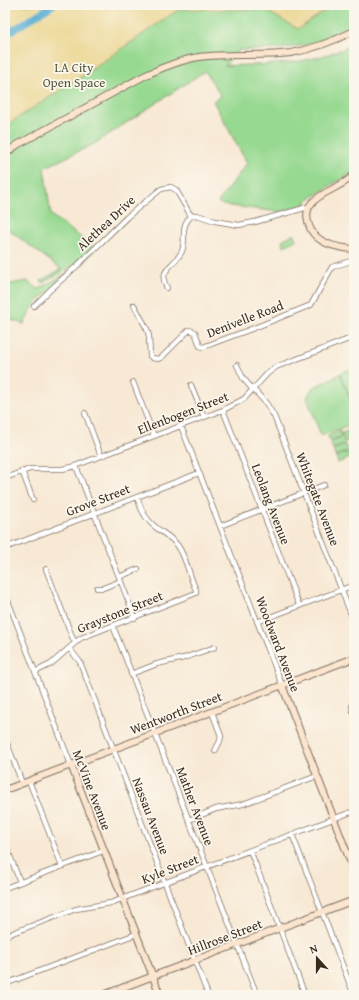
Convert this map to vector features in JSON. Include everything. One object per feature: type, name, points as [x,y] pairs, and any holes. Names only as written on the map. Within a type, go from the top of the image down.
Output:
[{"type":"street","points":[[5,154],[18,145],[144,76],[162,68],[198,57],[290,53],[330,43],[354,31]]},
{"type":"street","points":[[167,288],[164,282],[164,274],[181,252],[183,247],[184,226],[191,216],[195,215],[215,222],[239,225],[255,222],[308,207],[312,202],[328,190],[346,182],[354,175]]},
{"type":"street","name":"Alethea Drive","points":[[34,306],[138,207],[161,189],[171,187],[176,190],[191,216]]},
{"type":"street","points":[[308,207],[308,221],[312,232],[317,238],[330,244],[354,249]]},
{"type":"street","name":"Denivelle Road","points":[[134,305],[147,329],[149,336],[150,356],[154,359],[158,359],[162,357],[188,330],[195,332],[200,346],[203,347],[311,305],[332,267],[354,260]]},
{"type":"street","name":"Ellenbogen Street","points":[[5,478],[33,469],[62,469],[76,466],[223,410],[240,402],[254,390],[267,374],[276,367],[354,337]]},
{"type":"street","name":"Whitegate Avenue","points":[[237,365],[243,378],[266,403],[274,416],[354,622]]},
{"type":"street","points":[[133,382],[154,436]]},
{"type":"street","points":[[191,385],[204,417]]},
{"type":"street","name":"Leolang Avenue","points":[[223,410],[299,605]]},
{"type":"street","points":[[85,413],[101,456]]},
{"type":"street","name":"Woodward Avenue","points":[[181,426],[354,871]]},
{"type":"street","points":[[76,466],[135,618]]},
{"type":"street","points":[[22,472],[33,500]]},
{"type":"street","name":"Grove Street","points":[[5,548],[199,473]]},
{"type":"street","points":[[220,526],[324,486]]},
{"type":"street","name":"Graystone Street","points":[[35,672],[52,664],[76,642],[85,637],[196,593],[178,546],[173,540],[149,522],[141,510],[137,497]]},
{"type":"street","points":[[46,569],[73,638],[76,642]]},
{"type":"street","points":[[97,588],[103,588],[138,569]]},
{"type":"street","points":[[257,622],[354,585]]},
{"type":"street","name":"McVine Avenue","points":[[5,593],[160,995]]},
{"type":"street","name":"Mather Avenue","points":[[112,626],[257,995]]},
{"type":"street","points":[[131,674],[157,664],[184,658],[215,646]]},
{"type":"street","name":"Nassau Avenue","points":[[69,648],[80,662],[208,995]]},
{"type":"street","name":"Wentworth Street","points":[[5,790],[354,658]]},
{"type":"street","points":[[353,702],[352,708],[354,714]]},
{"type":"street","points":[[212,712],[221,736],[215,751]]},
{"type":"street","points":[[5,738],[22,783]]},
{"type":"street","points":[[189,820],[216,809],[243,804],[317,776]]},
{"type":"street","points":[[29,781],[62,866]]},
{"type":"street","name":"Kyle Street","points":[[5,936],[76,909],[102,905],[122,899],[354,811]]},
{"type":"street","points":[[292,834],[354,995]]},
{"type":"street","points":[[5,843],[20,882]]},
{"type":"street","points":[[250,850],[306,995]]},
{"type":"street","points":[[5,888],[104,851]]},
{"type":"street","name":"Hillrose Street","points":[[103,995],[354,900]]},
{"type":"street","points":[[5,984],[136,934]]},
{"type":"green space","name":"LA City Open Space","points":[[5,5],[354,5],[354,27],[339,34],[312,44],[284,48],[239,50],[225,65],[267,64],[305,60],[329,54],[354,44],[354,171],[350,175],[306,201],[306,204],[280,212],[223,205],[218,202],[247,163],[213,101],[221,96],[205,71],[94,144],[44,168],[51,215],[96,249],[76,270],[39,300],[33,307],[24,324],[5,318],[5,285],[27,281],[39,289],[69,272],[78,264],[76,262],[70,268],[42,283],[41,281],[61,269],[5,227]]},
{"type":"green space","points":[[294,234],[296,240],[284,246],[282,240]]},
{"type":"green space","points":[[354,368],[354,409],[340,373]]},
{"type":"green space","points":[[340,374],[354,410],[354,423],[321,436],[307,398],[312,388]]},
{"type":"green space","points":[[353,429],[354,439],[346,442],[342,433]]},
{"type":"green space","points":[[340,431],[342,436],[330,441],[328,436]]},
{"type":"green space","points":[[342,437],[345,444],[333,449],[330,442]]},
{"type":"green space","points":[[345,445],[348,451],[335,456],[333,450]]},
{"type":"green space","points":[[348,452],[350,458],[338,463],[336,457]]},
{"type":"sand","points":[[14,5],[333,5],[298,29],[265,10],[179,9],[88,72],[5,126],[5,10]]},
{"type":"waterway","points":[[5,35],[53,5]]}]
